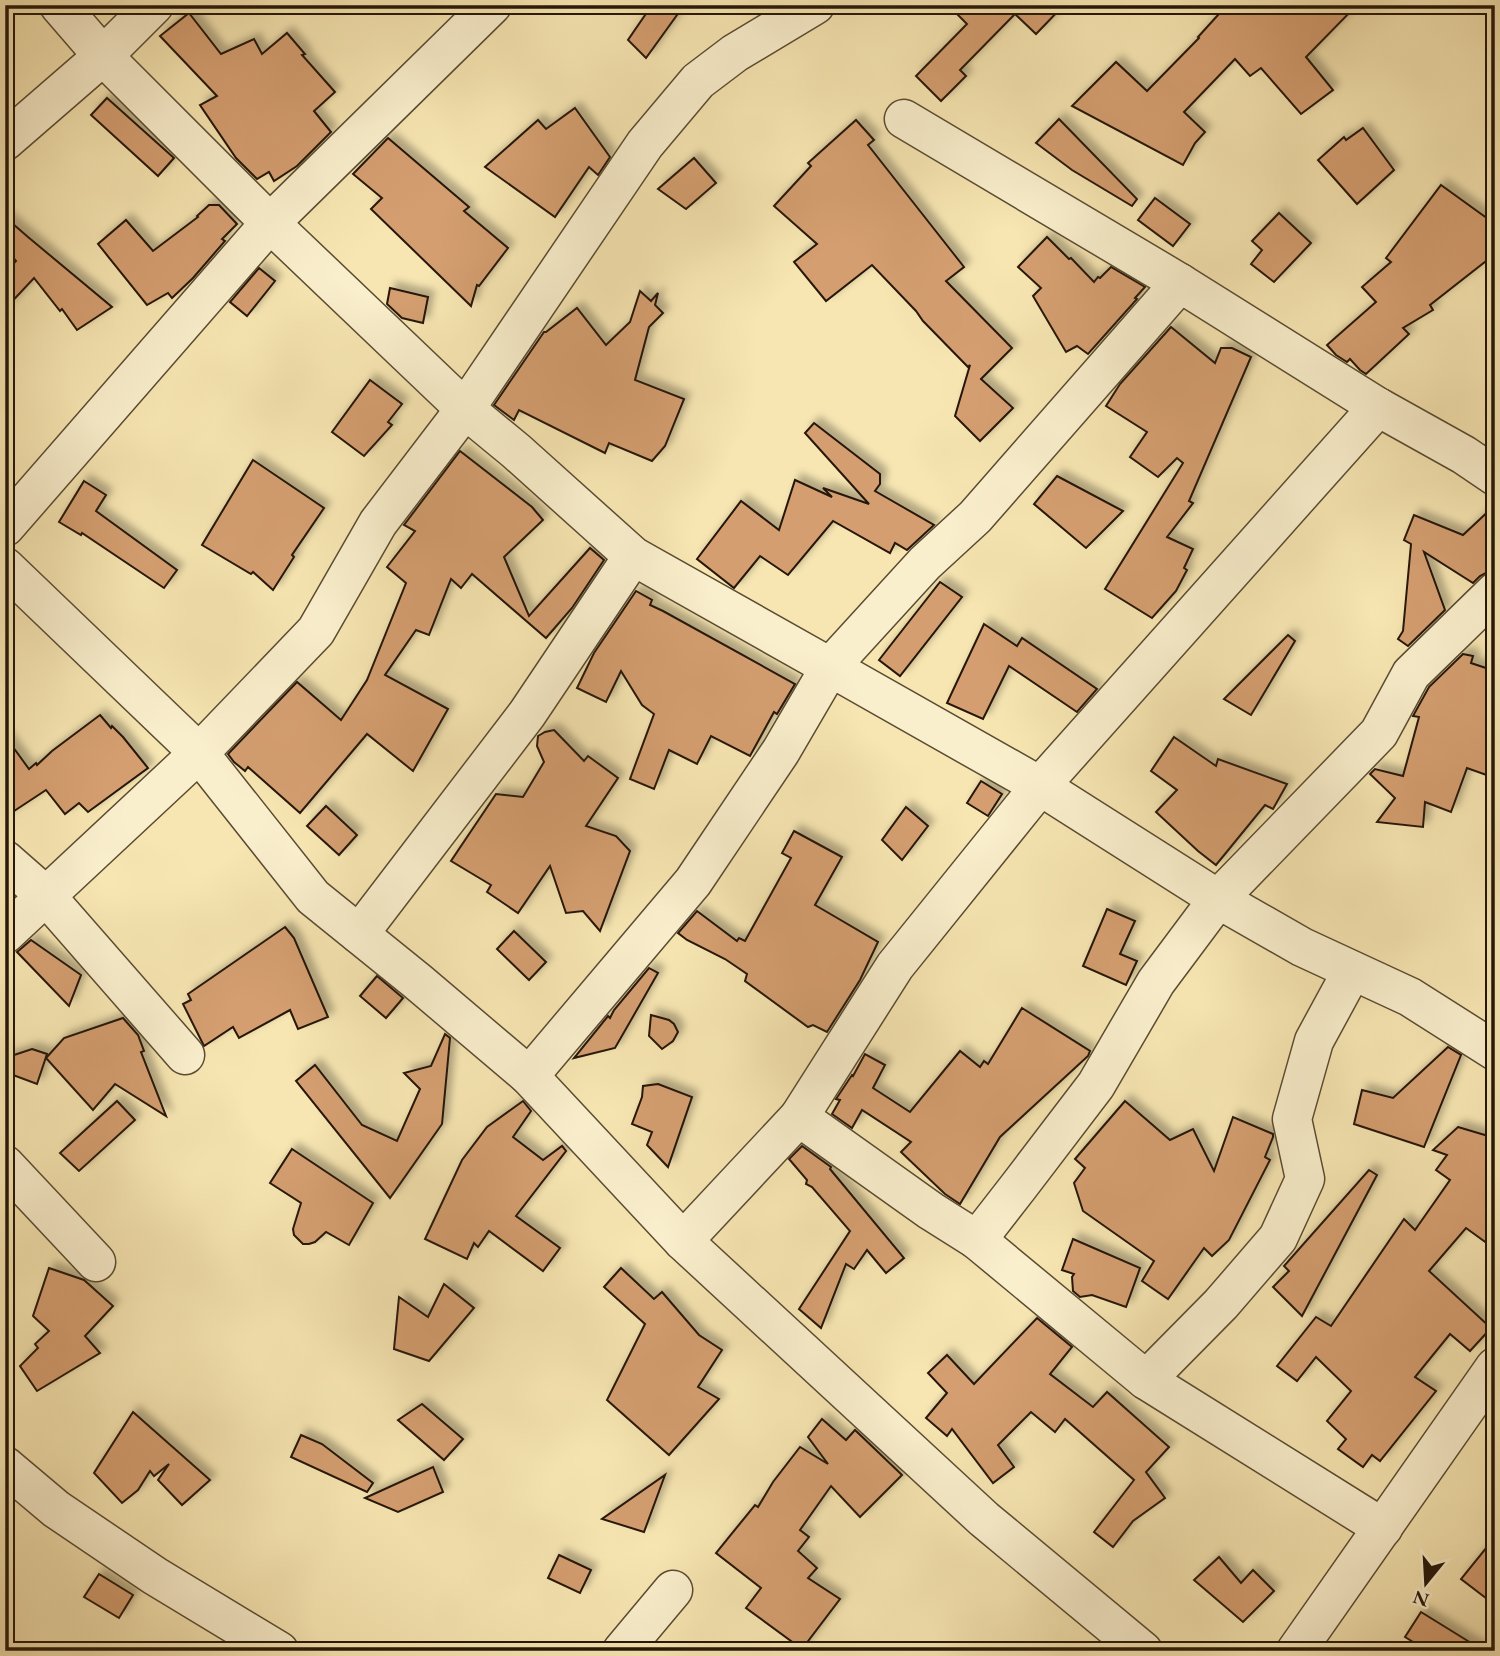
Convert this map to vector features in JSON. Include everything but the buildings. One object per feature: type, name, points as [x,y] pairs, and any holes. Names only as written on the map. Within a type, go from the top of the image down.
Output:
[{"type":"street","points":[[60,5],[103,56],[270,223],[465,409],[633,556],[1040,786],[1218,899],[1301,947],[1410,997],[1495,1051]]},
{"type":"street","points":[[5,141],[103,56],[154,5]]},
{"type":"street","points":[[5,527],[270,223],[492,5]]},
{"type":"street","points":[[5,933],[200,753],[316,631],[378,523],[465,409],[645,144],[698,81],[735,53],[815,5]]},
{"type":"street","points":[[904,119],[1180,283],[1378,407],[1464,455],[1495,476]]},
{"type":"street","points":[[529,1076],[693,882],[780,751],[830,667],[925,563],[975,517],[1180,283]]},
{"type":"street","points":[[683,1241],[799,1117],[895,966],[1040,786],[1378,407]]},
{"type":"street","points":[[359,934],[527,714],[633,556]]},
{"type":"street","points":[[5,567],[200,753],[313,898],[529,1076],[683,1241],[984,1519],[1143,1651]]},
{"type":"street","points":[[977,1240],[1096,1085],[1156,982],[1218,899],[1379,733],[1411,674],[1495,592]]},
{"type":"street","points":[[5,933],[200,753]]},
{"type":"street","points":[[5,860],[46,896],[185,1055]]},
{"type":"street","points":[[1146,1380],[1221,1304],[1278,1238],[1305,1179],[1292,1119],[1314,1041],[1352,971]]},
{"type":"street","points":[[799,1117],[931,1211],[977,1240],[1146,1380],[1383,1528]]},
{"type":"street","points":[[5,1165],[96,1262]]},
{"type":"street","points":[[1296,1651],[1495,1367]]},
{"type":"street","points":[[5,1466],[56,1509],[155,1576],[279,1651]]},
{"type":"street","points":[[622,1651],[673,1590]]}]
